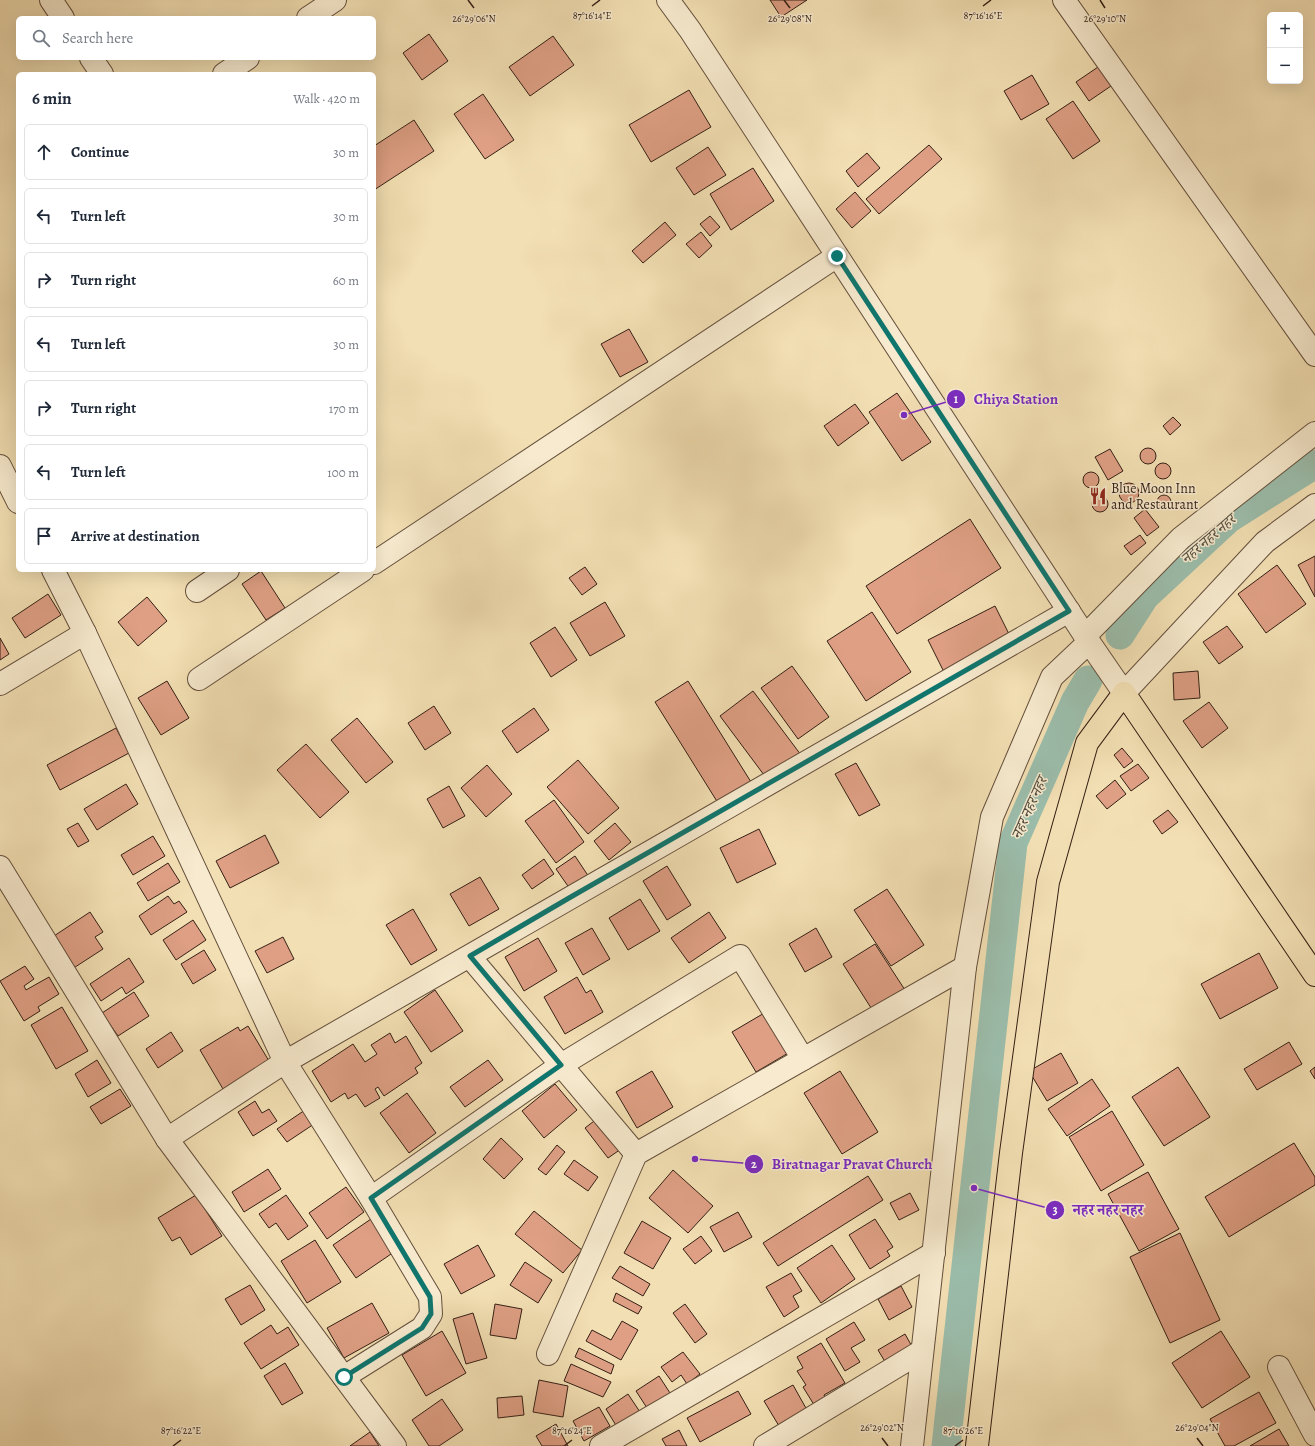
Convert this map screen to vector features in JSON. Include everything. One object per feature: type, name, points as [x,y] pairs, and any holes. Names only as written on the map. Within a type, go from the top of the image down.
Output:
[{"type":"main road","points":[[977,1446],[1010,1161],[1048,882],[1087,743],[1124,693],[1315,975]]},
{"type":"street","points":[[51,0],[62,16]]},
{"type":"street","points":[[311,16],[335,0]]},
{"type":"street","points":[[668,0],[690,30],[1087,639],[1124,693],[1265,542],[1315,505]]},
{"type":"street","points":[[1064,0],[1315,355]]},
{"type":"street","points":[[92,60],[101,72]]},
{"type":"street","points":[[227,72],[245,60]]},
{"type":"street","points":[[376,562],[837,256]]},
{"type":"street","points":[[912,1446],[965,967],[992,817],[1052,677],[1181,538],[1315,433]]},
{"type":"street","points":[[0,466],[16,498]]},
{"type":"street","points":[[54,572],[85,633],[285,1062],[371,1198],[430,1297],[431,1314],[422,1328],[344,1377]]},
{"type":"street","points":[[197,591],[225,572]]},
{"type":"street","points":[[199,679],[338,577],[357,572]]},
{"type":"street","points":[[167,1139],[285,1062],[1069,611]]},
{"type":"street","points":[[0,684],[85,633]]},
{"type":"street","points":[[0,867],[167,1139],[395,1446]]},
{"type":"street","points":[[470,956],[636,1154]]},
{"type":"street","points":[[371,1198],[561,1065],[740,956],[802,1059]]},
{"type":"street","points":[[548,1354],[636,1154],[965,967]]},
{"type":"street","points":[[601,1446],[934,1253]]},
{"type":"street","points":[[765,1446],[922,1350]]},
{"type":"street","points":[[1279,1367],[1315,1435]]},
{"type":"building","points":[[770,0],[807,0],[781,17]]},
{"type":"building","points":[[429,34],[448,61],[422,80],[403,53]]},
{"type":"building","points":[[553,36],[574,65],[530,96],[509,67]]},
{"type":"building","points":[[1098,67],[1111,86],[1089,101],[1076,82]]},
{"type":"building","points":[[1032,75],[1049,104],[1021,120],[1004,91]]},
{"type":"building","points":[[689,90],[711,127],[651,162],[629,125]]},
{"type":"building","points":[[483,94],[514,140],[485,159],[454,114]]},
{"type":"building","points":[[1073,101],[1100,141],[1073,159],[1046,119]]},
{"type":"building","points":[[414,120],[434,151],[376,189],[376,145]]},
{"type":"building","points":[[929,145],[942,159],[879,214],[866,199]]},
{"type":"building","points":[[708,147],[726,175],[694,195],[676,168]]},
{"type":"building","points":[[867,153],[880,168],[858,187],[846,171]]},
{"type":"building","points":[[753,168],[774,201],[731,230],[710,194]]},
{"type":"building","points":[[855,192],[871,211],[852,228],[836,209]]},
{"type":"building","points":[[710,216],[720,227],[710,236],[700,224]]},
{"type":"building","points":[[665,222],[676,235],[643,263],[632,251]]},
{"type":"building","points":[[701,232],[712,246],[699,258],[686,244]]},
{"type":"building","points":[[629,329],[648,362],[620,377],[601,344]]},
{"type":"building","points":[[897,393],[931,442],[902,461],[869,412]]},
{"type":"building","points":[[855,404],[869,423],[838,446],[824,426]]},
{"type":"building","points":[[1173,417],[1181,425],[1170,435],[1163,426]]},
{"type":"building","points":[[1148,448],[1155,453],[1156,456],[1151,463],[1148,464],[1141,459],[1140,456],[1145,449]]},
{"type":"building","points":[[1110,449],[1123,471],[1108,480],[1095,457]]},
{"type":"building","points":[[1163,463],[1170,468],[1171,471],[1166,478],[1163,479],[1156,474],[1155,471],[1160,464]]},
{"type":"building","points":[[1091,472],[1098,477],[1099,480],[1094,487],[1091,488],[1084,483],[1083,480],[1088,473]]},
{"type":"building","points":[[1129,483],[1136,486],[1139,493],[1136,500],[1129,503],[1122,500],[1119,493],[1122,486]]},
{"type":"building","points":[[1164,495],[1169,497],[1171,502],[1169,507],[1164,509],[1159,507],[1157,502],[1159,497]]},
{"type":"building","points":[[1100,496],[1107,501],[1108,504],[1103,511],[1100,512],[1093,507],[1092,504],[1097,497]]},
{"type":"building","points":[[1145,509],[1159,527],[1147,536],[1134,518]]},
{"type":"building","points":[[970,519],[1001,568],[897,634],[866,586]]},
{"type":"building","points":[[1140,535],[1146,543],[1131,555],[1124,546]]},
{"type":"building","points":[[1315,556],[1315,597],[1298,565]]},
{"type":"building","points":[[1277,565],[1306,604],[1266,633],[1238,594]]},
{"type":"building","points":[[585,567],[597,584],[582,595],[569,578]]},
{"type":"building","points":[[262,572],[285,608],[266,620],[242,584]]},
{"type":"building","points":[[48,594],[61,615],[25,638],[12,618]]},
{"type":"building","points":[[147,597],[167,621],[138,646],[118,622]]},
{"type":"building","points":[[605,602],[625,636],[590,656],[570,623]]},
{"type":"building","points":[[995,606],[1011,638],[944,672],[928,640]]},
{"type":"building","points":[[872,612],[911,672],[866,701],[827,641]]},
{"type":"building","points":[[1227,626],[1243,647],[1219,664],[1203,642]]},
{"type":"building","points":[[555,627],[577,660],[551,677],[530,643]]},
{"type":"building","points":[[0,638],[9,654],[0,660]]},
{"type":"building","points":[[792,666],[829,717],[798,739],[761,688]]},
{"type":"building","points":[[1198,671],[1200,698],[1174,700],[1173,673]]},
{"type":"building","points":[[167,681],[189,718],[161,735],[138,698]]},
{"type":"building","points":[[688,681],[751,782],[718,803],[655,702]]},
{"type":"building","points":[[753,691],[801,755],[767,779],[720,716]]},
{"type":"building","points":[[1209,702],[1228,728],[1202,748],[1183,721]]},
{"type":"building","points":[[434,706],[451,733],[425,750],[408,723]]},
{"type":"building","points":[[534,708],[549,730],[517,753],[502,731]]},
{"type":"building","points":[[357,718],[393,762],[366,783],[331,740]]},
{"type":"building","points":[[116,728],[129,753],[60,790],[47,765]]},
{"type":"building","points":[[306,744],[349,792],[320,818],[277,770]]},
{"type":"building","points":[[1122,748],[1133,761],[1124,768],[1114,755]]},
{"type":"building","points":[[578,760],[619,808],[588,834],[547,787]]},
{"type":"building","points":[[856,763],[880,805],[859,816],[835,774]]},
{"type":"building","points":[[1138,764],[1149,778],[1131,791],[1120,776]]},
{"type":"building","points":[[487,765],[512,794],[486,817],[461,788]]},
{"type":"building","points":[[1115,780],[1126,794],[1107,809],[1096,796]]},
{"type":"building","points":[[126,784],[138,804],[97,830],[84,809]]},
{"type":"building","points":[[449,786],[465,816],[443,828],[427,799]]},
{"type":"building","points":[[554,800],[584,842],[556,863],[525,821]]},
{"type":"building","points":[[1168,810],[1178,822],[1162,834],[1153,821]]},
{"type":"building","points":[[78,823],[89,841],[78,847],[67,829]]},
{"type":"building","points":[[615,823],[631,842],[609,860],[594,841]]},
{"type":"building","points":[[759,829],[776,864],[737,883],[720,848]]},
{"type":"building","points":[[265,835],[279,863],[230,888],[216,861]]},
{"type":"building","points":[[153,836],[165,856],[133,875],[121,855]]},
{"type":"building","points":[[575,856],[589,877],[570,889],[556,869]]},
{"type":"building","points":[[544,859],[554,874],[532,889],[522,875]]},
{"type":"building","points":[[168,863],[180,882],[148,901],[137,883]]},
{"type":"building","points":[[667,866],[691,905],[667,920],[643,881]]},
{"type":"building","points":[[480,877],[499,909],[469,926],[450,894]]},
{"type":"building","points":[[887,889],[924,945],[891,966],[854,910]]},
{"type":"building","points":[[168,896],[174,904],[179,901],[187,912],[151,935],[139,916]]},
{"type":"building","points":[[640,899],[660,931],[628,950],[609,918]]},
{"type":"building","points":[[413,909],[437,950],[411,965],[386,925]]},
{"type":"building","points":[[90,912],[103,932],[95,937],[103,949],[69,971],[48,940]]},
{"type":"building","points":[[709,912],[726,938],[689,963],[671,938]]},
{"type":"building","points":[[193,920],[206,940],[176,960],[163,940]]},
{"type":"building","points":[[592,928],[610,959],[583,975],[565,943]]},
{"type":"building","points":[[816,928],[832,957],[805,972],[789,944]]},
{"type":"building","points":[[283,937],[294,959],[267,973],[255,951]]},
{"type":"building","points":[[538,938],[557,971],[524,991],[505,957]]},
{"type":"building","points":[[875,944],[905,990],[873,1011],[843,964]]},
{"type":"building","points":[[204,950],[216,970],[193,984],[181,964]]},
{"type":"building","points":[[1259,953],[1278,988],[1220,1019],[1201,984]]},
{"type":"building","points":[[129,958],[144,982],[126,994],[122,987],[101,1001],[90,984]]},
{"type":"building","points":[[25,966],[34,979],[24,986],[26,990],[49,977],[59,994],[38,1007],[40,1011],[24,1021],[0,981]]},
{"type":"building","points":[[577,977],[586,993],[591,990],[603,1012],[565,1034],[544,997]]},
{"type":"building","points":[[435,990],[463,1031],[431,1052],[404,1012]]},
{"type":"building","points":[[134,992],[149,1016],[118,1036],[102,1013]]},
{"type":"building","points":[[62,1007],[88,1051],[56,1069],[31,1025]]},
{"type":"building","points":[[766,1012],[790,1052],[756,1072],[732,1032]]},
{"type":"building","points":[[248,1026],[269,1061],[223,1089],[200,1050],[238,1027],[240,1031]]},
{"type":"building","points":[[171,1032],[183,1051],[158,1068],[146,1049]]},
{"type":"building","points":[[390,1033],[395,1043],[406,1036],[422,1063],[415,1068],[418,1073],[384,1096],[378,1087],[375,1089],[380,1098],[365,1107],[356,1094],[348,1099],[345,1093],[331,1102],[312,1071],[353,1044],[365,1062],[377,1054],[371,1045]]},
{"type":"building","points":[[1289,1042],[1302,1064],[1257,1090],[1244,1069]]},
{"type":"building","points":[[1061,1053],[1078,1083],[1047,1101],[1029,1071]]},
{"type":"building","points":[[97,1060],[111,1083],[88,1097],[75,1074]]},
{"type":"building","points":[[488,1060],[503,1080],[465,1107],[450,1087]]},
{"type":"building","points":[[1178,1067],[1210,1117],[1164,1146],[1132,1097]]},
{"type":"building","points":[[1315,1067],[1315,1079],[1310,1071]]},
{"type":"building","points":[[652,1071],[673,1107],[637,1128],[616,1092]]},
{"type":"building","points":[[840,1071],[878,1132],[842,1154],[804,1093]]},
{"type":"building","points":[[1092,1079],[1110,1106],[1067,1136],[1048,1109]]},
{"type":"building","points":[[555,1084],[577,1110],[544,1138],[522,1111]]},
{"type":"building","points":[[120,1089],[131,1106],[101,1124],[90,1107]]},
{"type":"building","points":[[407,1093],[436,1133],[409,1153],[380,1113]]},
{"type":"building","points":[[255,1101],[262,1113],[269,1109],[277,1121],[253,1136],[238,1112]]},
{"type":"building","points":[[305,1110],[314,1124],[287,1142],[277,1129]]},
{"type":"building","points":[[1112,1111],[1144,1165],[1101,1191],[1069,1137]]},
{"type":"building","points":[[598,1118],[621,1149],[608,1158],[585,1128]]},
{"type":"building","points":[[501,1138],[523,1159],[504,1179],[483,1159]]},
{"type":"building","points":[[1294,1143],[1315,1177],[1315,1185],[1229,1237],[1205,1197]]},
{"type":"building","points":[[557,1145],[565,1152],[546,1175],[538,1169]]},
{"type":"building","points":[[574,1160],[598,1177],[588,1191],[564,1174]]},
{"type":"building","points":[[268,1169],[281,1189],[244,1212],[232,1192]]},
{"type":"building","points":[[673,1170],[713,1206],[688,1233],[649,1198]]},
{"type":"building","points":[[1148,1172],[1179,1229],[1139,1251],[1108,1194]]},
{"type":"building","points":[[868,1176],[883,1200],[778,1266],[763,1243]]},
{"type":"building","points":[[346,1187],[364,1212],[327,1239],[309,1213]]},
{"type":"building","points":[[910,1193],[919,1210],[899,1220],[890,1203]]},
{"type":"building","points":[[196,1195],[222,1236],[191,1255],[180,1237],[172,1241],[158,1218]]},
{"type":"building","points":[[286,1195],[308,1226],[288,1240],[276,1223],[269,1228],[259,1214]]},
{"type":"building","points":[[534,1211],[582,1250],[563,1273],[515,1234]]},
{"type":"building","points":[[738,1212],[752,1237],[724,1252],[710,1227]]},
{"type":"building","points":[[371,1219],[394,1252],[356,1278],[333,1245]]},
{"type":"building","points":[[875,1219],[893,1247],[887,1251],[890,1256],[870,1269],[849,1235]]},
{"type":"building","points":[[642,1221],[671,1238],[653,1269],[624,1253]]},
{"type":"building","points":[[1180,1233],[1220,1320],[1170,1343],[1130,1257]]},
{"type":"building","points":[[701,1236],[712,1251],[695,1264],[683,1249]]},
{"type":"building","points":[[315,1240],[341,1282],[307,1303],[281,1261]]},
{"type":"building","points":[[478,1245],[495,1276],[461,1294],[444,1264]]},
{"type":"building","points":[[832,1245],[855,1279],[821,1303],[797,1268]]},
{"type":"building","points":[[525,1262],[552,1280],[538,1303],[510,1285]]},
{"type":"building","points":[[620,1266],[650,1284],[643,1296],[612,1278]]},
{"type":"building","points":[[791,1273],[802,1291],[793,1296],[799,1307],[784,1317],[766,1287]]},
{"type":"building","points":[[250,1285],[265,1310],[241,1325],[225,1299]]},
{"type":"building","points":[[901,1286],[912,1307],[889,1320],[878,1299]]},
{"type":"building","points":[[616,1293],[642,1307],[638,1314],[613,1301]]},
{"type":"building","points":[[372,1303],[389,1333],[344,1358],[327,1328]]},
{"type":"building","points":[[495,1304],[522,1309],[516,1339],[490,1335]]},
{"type":"building","points":[[685,1304],[707,1334],[695,1343],[673,1313]]},
{"type":"building","points":[[473,1313],[487,1358],[466,1364],[453,1319]]},
{"type":"building","points":[[622,1321],[638,1330],[621,1360],[586,1341],[592,1330],[611,1340]]},
{"type":"building","points":[[854,1322],[865,1340],[851,1348],[860,1362],[845,1371],[826,1339]]},
{"type":"building","points":[[271,1325],[277,1334],[288,1327],[299,1345],[261,1369],[244,1343]]},
{"type":"building","points":[[442,1331],[466,1373],[426,1396],[402,1355]]},
{"type":"building","points":[[1221,1331],[1250,1377],[1202,1408],[1172,1363]]},
{"type":"building","points":[[905,1334],[914,1350],[887,1365],[878,1350]]},
{"type":"building","points":[[821,1343],[845,1383],[824,1395],[827,1401],[816,1408],[803,1387],[806,1385],[797,1371],[803,1368],[797,1357]]},
{"type":"building","points":[[579,1348],[614,1365],[611,1374],[575,1357]]},
{"type":"building","points":[[683,1352],[700,1374],[687,1384],[681,1375],[672,1382],[661,1367]]},
{"type":"building","points":[[285,1363],[303,1393],[282,1405],[264,1376]]},
{"type":"building","points":[[571,1364],[611,1382],[603,1397],[564,1381]]},
{"type":"building","points":[[659,1376],[670,1393],[647,1408],[636,1391]]},
{"type":"building","points":[[539,1380],[568,1386],[563,1417],[533,1412]]},
{"type":"building","points":[[793,1385],[807,1410],[779,1426],[764,1401]]},
{"type":"building","points":[[738,1391],[751,1414],[700,1442],[687,1418]]},
{"type":"building","points":[[1259,1392],[1276,1423],[1234,1446],[1225,1446],[1210,1419]]},
{"type":"building","points":[[628,1394],[640,1412],[617,1427],[606,1409]]},
{"type":"building","points":[[522,1396],[524,1415],[498,1418],[497,1398]]},
{"type":"building","points":[[442,1399],[463,1430],[439,1446],[429,1446],[412,1420]]},
{"type":"building","points":[[599,1407],[610,1426],[584,1441],[573,1421]]},
{"type":"building","points":[[556,1424],[568,1446],[542,1446],[536,1436]]},
{"type":"building","points":[[1279,1429],[1289,1446],[1250,1446]]},
{"type":"building","points":[[679,1430],[687,1446],[666,1446],[662,1439]]},
{"type":"building","points":[[370,1432],[379,1446],[350,1446]]},
{"type":"waterway","name":"नहर नहर नहर","points":[[1120,635],[1145,596],[1228,519],[1315,464]]},
{"type":"waterway","name":"नहर नहर नहर","points":[[946,1446],[1013,843],[1075,702],[1088,680]]},
{"type":"place","name":"Chiya Station","points":[[904,415]]},
{"type":"place","name":"Blue Moon Inn and Restaurant","points":[[1098,496]]},
{"type":"place","name":"Biratnagar Pravat Church","points":[[695,1159]]},
{"type":"place","name":"नहर नहर नहर","points":[[974,1188]]},
{"type":"route","points":[[344,1377],[422,1328],[431,1314],[430,1297],[371,1198],[561,1065],[470,956],[1069,611],[837,256]]}]
